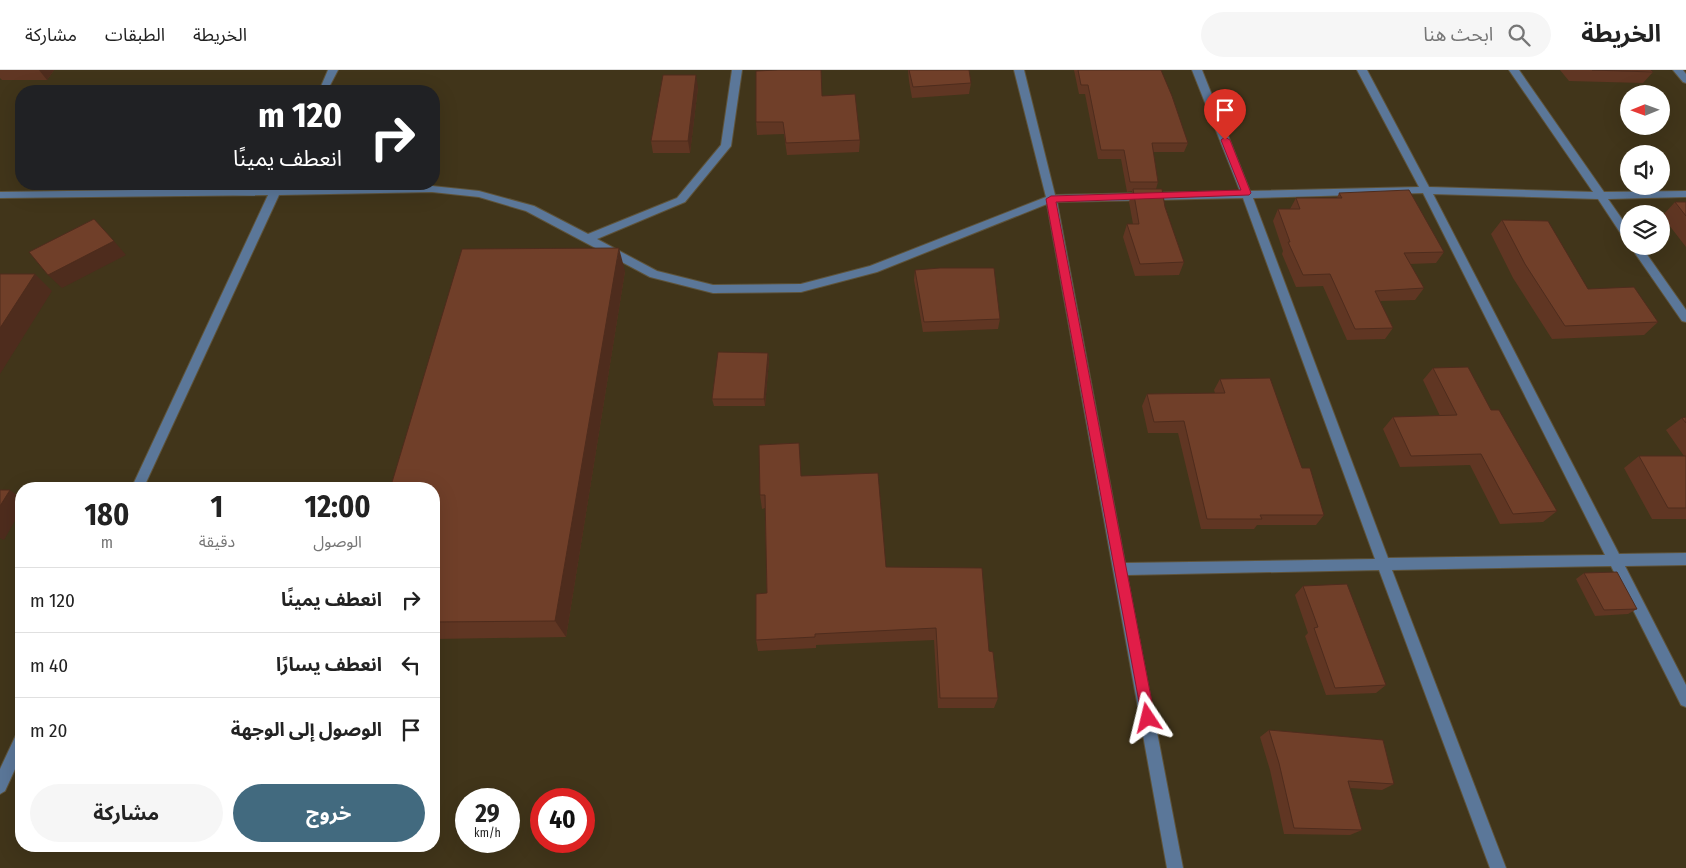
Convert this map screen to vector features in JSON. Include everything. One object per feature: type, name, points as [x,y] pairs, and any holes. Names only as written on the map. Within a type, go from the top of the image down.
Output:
[{"type":"street","points":[[326,85],[333,70]]},
{"type":"street","points":[[589,238],[681,200],[726,146],[737,70]]},
{"type":"street","points":[[1019,70],[1051,199],[1175,868]]},
{"type":"street","points":[[1197,70],[1246,193],[1382,563],[1498,868]]},
{"type":"street","points":[[1362,70],[1426,190],[1686,700]]},
{"type":"street","points":[[1514,70],[1620,224]]},
{"type":"street","points":[[1678,70],[1686,80]]},
{"type":"street","points":[[0,195],[198,190]]},
{"type":"street","points":[[140,482],[276,190]]},
{"type":"street","points":[[440,190],[479,194],[530,208],[654,274],[713,289],[801,288],[873,269],[1051,199],[1426,190],[1600,196],[1686,194]]},
{"type":"street","points":[[1641,255],[1686,318]]},
{"type":"street","points":[[1121,569],[1686,559]]},
{"type":"street","points":[[0,786],[15,753]]},
{"type":"building","points":[[821,70],[822,96],[855,94],[860,140],[786,143],[783,122],[756,122],[756,71]]},
{"type":"building","points":[[909,70],[969,70],[971,83],[913,87]]},
{"type":"building","points":[[1078,70],[1161,70],[1188,143],[1152,143],[1158,182],[1130,182],[1124,150],[1101,150],[1088,85],[1081,85]]},
{"type":"building","points":[[1592,70],[1651,70],[1653,72]]},
{"type":"building","points":[[663,75],[696,75],[688,141],[651,141]]},
{"type":"building","points":[[1133,189],[1162,189],[1165,207],[1184,262],[1140,264],[1127,224],[1139,224]]},
{"type":"building","points":[[1409,190],[1444,252],[1404,253],[1424,288],[1375,291],[1393,328],[1355,329],[1330,274],[1303,275],[1288,242],[1290,242],[1278,209],[1300,209],[1296,198],[1342,198],[1339,193]]},
{"type":"building","points":[[1675,202],[1686,202],[1686,216]]},
{"type":"building","points":[[94,219],[114,241],[48,275],[29,252]]},
{"type":"building","points":[[1502,220],[1548,221],[1588,289],[1634,287],[1658,322],[1565,326],[1525,264]]},
{"type":"building","points":[[619,248],[555,621],[440,622],[440,482],[392,482],[462,249]]},
{"type":"building","points":[[994,268],[1000,319],[924,322],[915,270]]},
{"type":"building","points":[[0,274],[35,274],[0,328]]},
{"type":"building","points":[[718,352],[768,353],[764,399],[712,399]]},
{"type":"building","points":[[1468,367],[1491,410],[1499,410],[1557,511],[1513,514],[1481,454],[1411,456],[1393,417],[1457,415],[1433,368]]},
{"type":"building","points":[[1270,378],[1302,468],[1310,468],[1324,515],[1260,515],[1262,519],[1207,519],[1184,421],[1154,422],[1147,394],[1225,393],[1220,379]]},
{"type":"building","points":[[799,443],[801,476],[878,473],[886,567],[982,568],[989,651],[993,652],[998,698],[940,698],[936,628],[815,634],[815,637],[756,640],[756,594],[767,593],[765,495],[760,495],[759,445]]},
{"type":"building","points":[[1639,456],[1686,456],[1686,508],[1668,508]]},
{"type":"building","points":[[0,490],[10,490],[0,506]]},
{"type":"building","points":[[1617,572],[1637,609],[1604,610],[1584,573]]},
{"type":"building","points":[[1347,584],[1386,685],[1335,688],[1314,628],[1318,627],[1303,586]]},
{"type":"building","points":[[1269,730],[1383,740],[1394,784],[1348,781],[1362,830],[1294,828],[1279,763]]},
{"type":"route","points":[[1148,718],[1051,199],[1246,193],[1225,140]]}]
